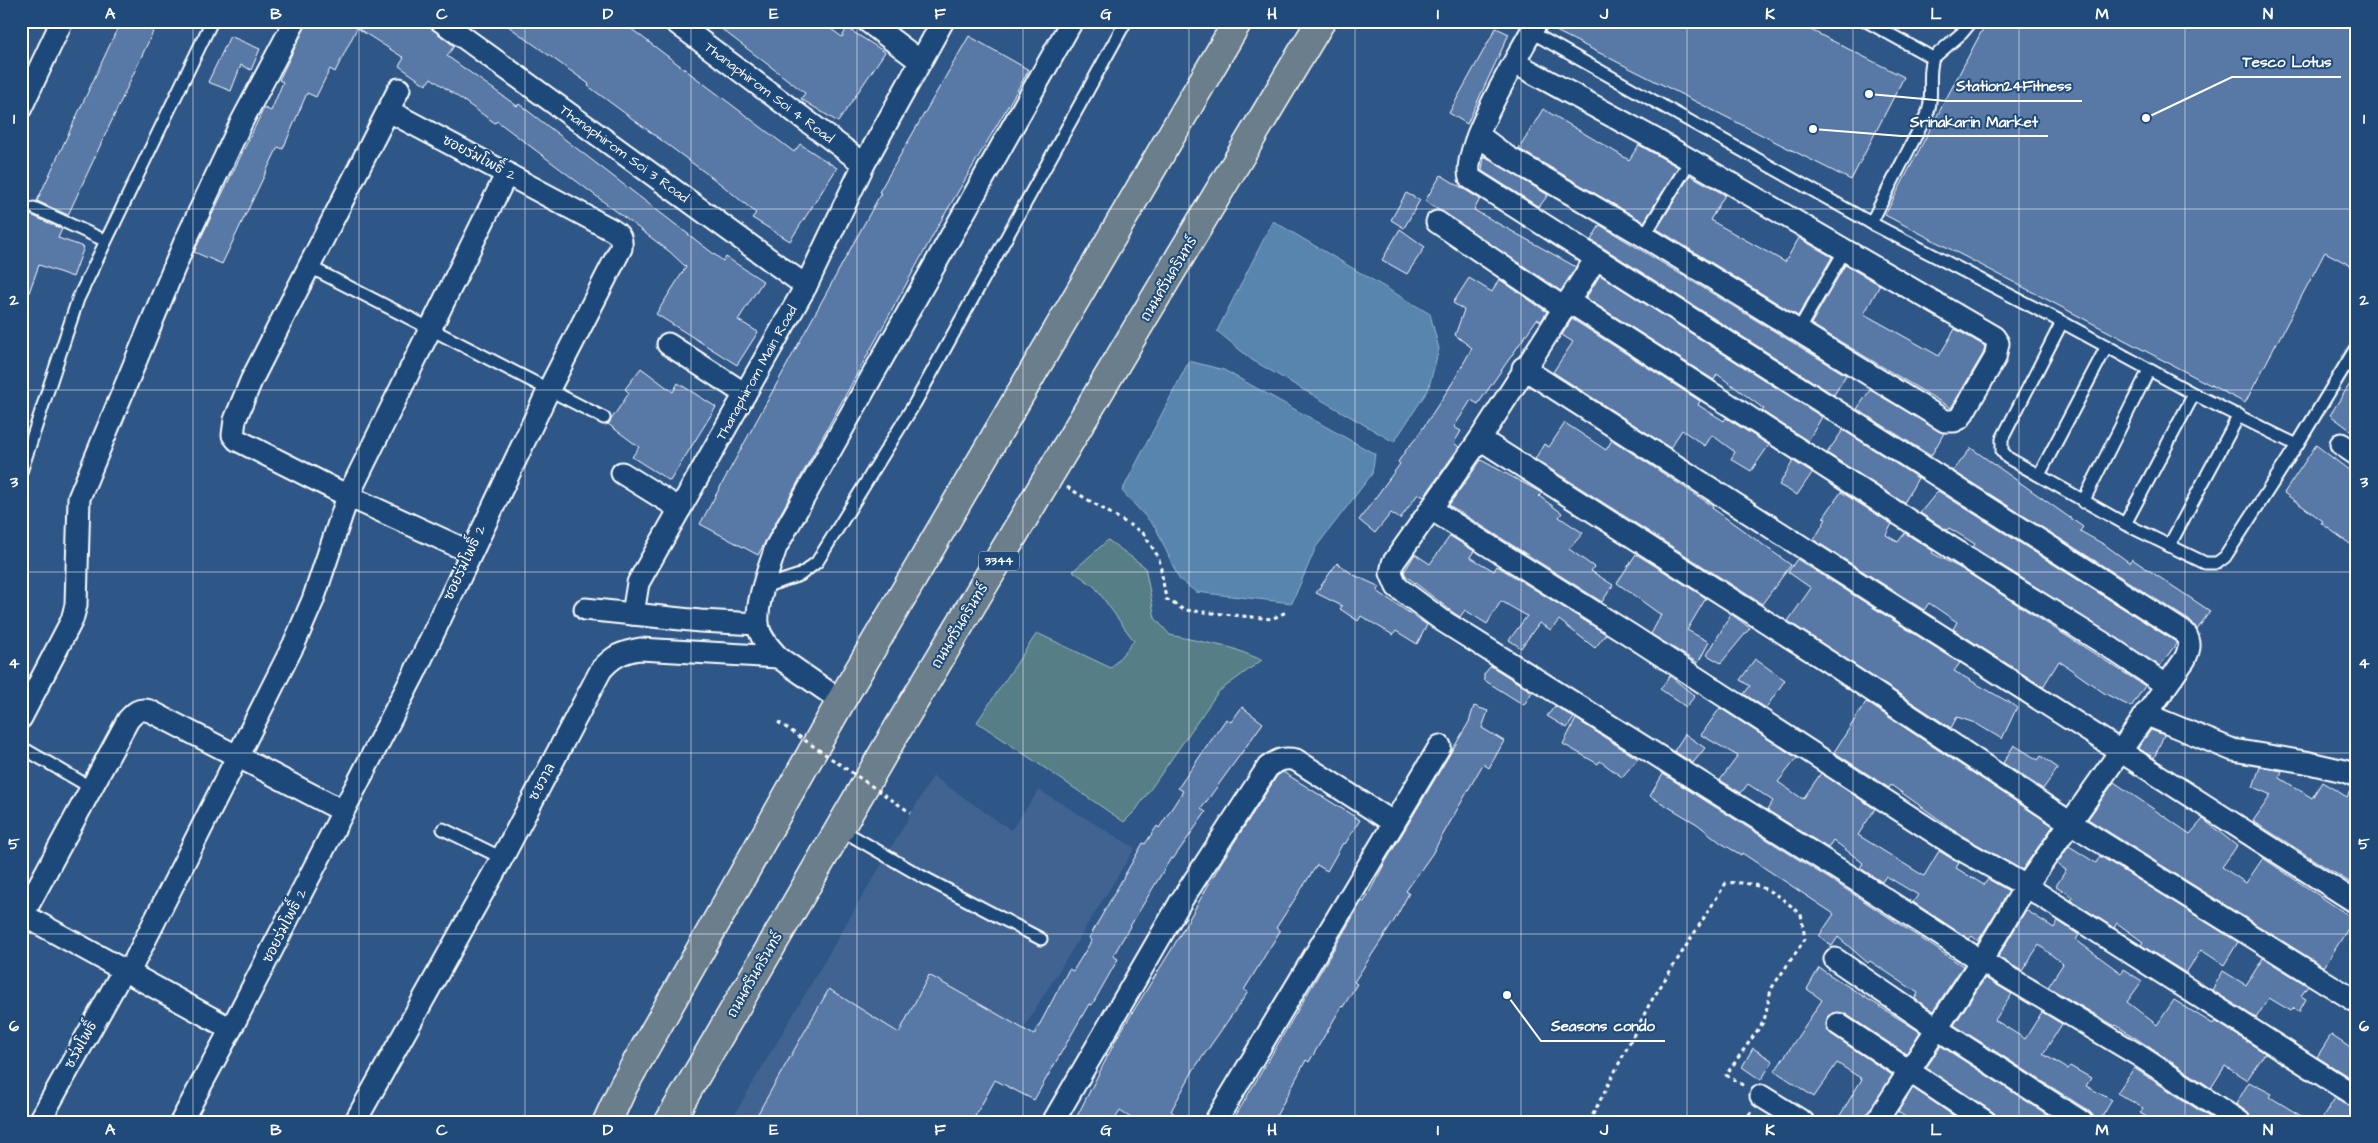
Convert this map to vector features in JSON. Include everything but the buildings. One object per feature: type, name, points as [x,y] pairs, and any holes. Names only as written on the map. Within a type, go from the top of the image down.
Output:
[{"type":"main road","points":[[607,1122],[624,1085],[842,701],[1238,21]]},
{"type":"main road","name":"ถนนศรีนครินทร์","points":[[674,1116],[840,829],[1321,21]]},
{"type":"main road","points":[[596,1122],[624,1085]]},
{"type":"street","points":[[21,108],[62,21]]},
{"type":"street","points":[[21,718],[72,620],[76,605],[79,498],[184,244],[242,121],[295,21]]},
{"type":"street","name":"Thanaphirom Soi 3 Road","points":[[442,21],[806,286]]},
{"type":"street","name":"Thanaphirom Soi 4 Road","points":[[674,21],[864,164]]},
{"type":"street","points":[[867,21],[920,61]]},
{"type":"street","name":"Thanaphirom Main Road","points":[[633,614],[638,583],[806,286],[864,164],[943,21]]},
{"type":"street","points":[[842,701],[778,657],[765,643],[758,624],[763,587],[776,547],[1072,21]]},
{"type":"street","points":[[1534,27],[1478,135],[1468,163],[1470,178],[1595,260],[2185,633],[2189,640],[2190,648],[2166,686],[2026,886],[1981,961],[1876,1122]]},
{"type":"street","points":[[1478,135],[1506,156],[1799,329],[1945,421],[1954,421],[1960,418],[1995,358],[1998,343],[1994,337],[1690,161],[1515,63]]},
{"type":"street","points":[[399,89],[251,381],[235,420],[233,435],[237,440],[348,496],[470,552]]},
{"type":"street","name":"ซอยร่มโพธิ์ 2","points":[[181,1122],[231,1030],[415,672],[470,552],[549,389],[621,248],[622,241],[620,235],[612,230],[389,110]]},
{"type":"street","name":"ซ.ร่มโพธิ์","points":[[39,1122],[127,970],[238,758],[304,624],[348,496],[507,174]]},
{"type":"street","points":[[1437,222],[2111,648],[2166,686]]},
{"type":"street","points":[[1595,260],[1523,368],[1480,439],[1393,563],[1391,573],[1397,586],[1443,621],[1830,863],[1981,961],[2138,1055],[2240,1122]]},
{"type":"street","points":[[668,344],[746,394]]},
{"type":"street","points":[[1523,368],[2357,903]]},
{"type":"street","points":[[1480,439],[1821,657],[2070,822],[2357,1002]]},
{"type":"street","points":[[622,473],[680,509]]},
{"type":"street","points":[[1431,509],[1632,636],[1955,846],[2026,886],[2357,1097]]},
{"type":"street","points":[[585,609],[758,624]]},
{"type":"street","name":"ซ.ชวาล","points":[[355,1122],[502,858],[602,670],[614,656],[624,651],[640,649],[778,657]]},
{"type":"street","points":[[231,1030],[26,915],[25,911],[90,787],[128,720],[136,710],[142,709],[343,812]]},
{"type":"street","points":[[2146,714],[2233,750],[2328,767],[2357,776]]},
{"type":"street","points":[[1214,1122],[1440,746]]},
{"type":"street","points":[[1053,1122],[1171,917],[1268,767],[1279,760],[1288,758],[1296,760],[1394,823]]},
{"type":"street","points":[[1834,959],[1936,1028],[2082,1122]]},
{"type":"street","points":[[1838,1024],[1986,1122]]},
{"type":"street","points":[[1761,1096],[1803,1122]]},
{"type":"lane","points":[[21,472],[73,312],[104,240],[212,21]]},
{"type":"lane","points":[[763,587],[808,571],[817,562],[915,403],[1126,21]]},
{"type":"lane","points":[[1866,21],[1933,58]]},
{"type":"lane","points":[[1871,223],[1928,112],[1931,93],[1929,75],[1933,58],[1970,22]]},
{"type":"lane","points":[[1534,27],[1871,223],[2062,322],[2194,394],[2296,444]]},
{"type":"lane","points":[[1644,236],[1690,161]]},
{"type":"lane","points":[[34,208],[104,240]]},
{"type":"lane","points":[[1799,329],[1845,250]]},
{"type":"lane","points":[[310,267],[604,418]]},
{"type":"lane","points":[[2062,322],[2002,439],[2002,451],[2008,458],[2083,502],[2205,563],[2217,563],[2225,556],[2357,346]]},
{"type":"lane","points":[[2039,475],[2107,346]]},
{"type":"lane","points":[[2083,502],[2149,370]]},
{"type":"lane","points":[[2125,524],[2194,394]]},
{"type":"lane","points":[[2169,546],[2239,415]]},
{"type":"lane","points":[[21,747],[90,787]]},
{"type":"lane","points":[[443,829],[502,858]]},
{"type":"lane","points":[[840,829],[921,876],[1042,939]]},
{"type":"path","points":[[1050,476],[1143,532],[1159,558],[1166,599],[1184,610],[1272,619],[1286,612]]},
{"type":"path","points":[[778,722],[910,813]]},
{"type":"path","points":[[1589,1122],[1650,1003],[1726,883],[1744,881],[1776,893],[1801,914],[1805,939],[1771,989],[1764,1020],[1726,1075],[1761,1096]]},
{"type":"shaded area","points":[[1273,221],[1430,314],[1439,349],[1428,390],[1394,442],[1252,360],[1217,331]]},
{"type":"shaded area","points":[[1189,361],[1224,370],[1375,454],[1372,474],[1316,547],[1292,603],[1196,592],[1179,579],[1156,528],[1122,491]]},
{"type":"shaded area","points":[[933,776],[1011,830],[1039,790],[1135,848],[1023,1029],[974,1122],[730,1122]]},
{"type":"green space","points":[[1108,540],[1145,567],[1155,618],[1170,635],[1232,648],[1262,660],[1218,692],[1136,810],[1124,822],[977,722],[1037,633],[1111,668],[1134,641],[1095,587],[1073,571]]},
{"type":"place","name":"Station24Fitness","points":[[1869,94]]},
{"type":"place","name":"Tesco Lotus","points":[[2146,118]]},
{"type":"place","name":"Srinakarin Market","points":[[1813,129]]},
{"type":"place","name":"Seasons condo","points":[[1507,995]]}]
